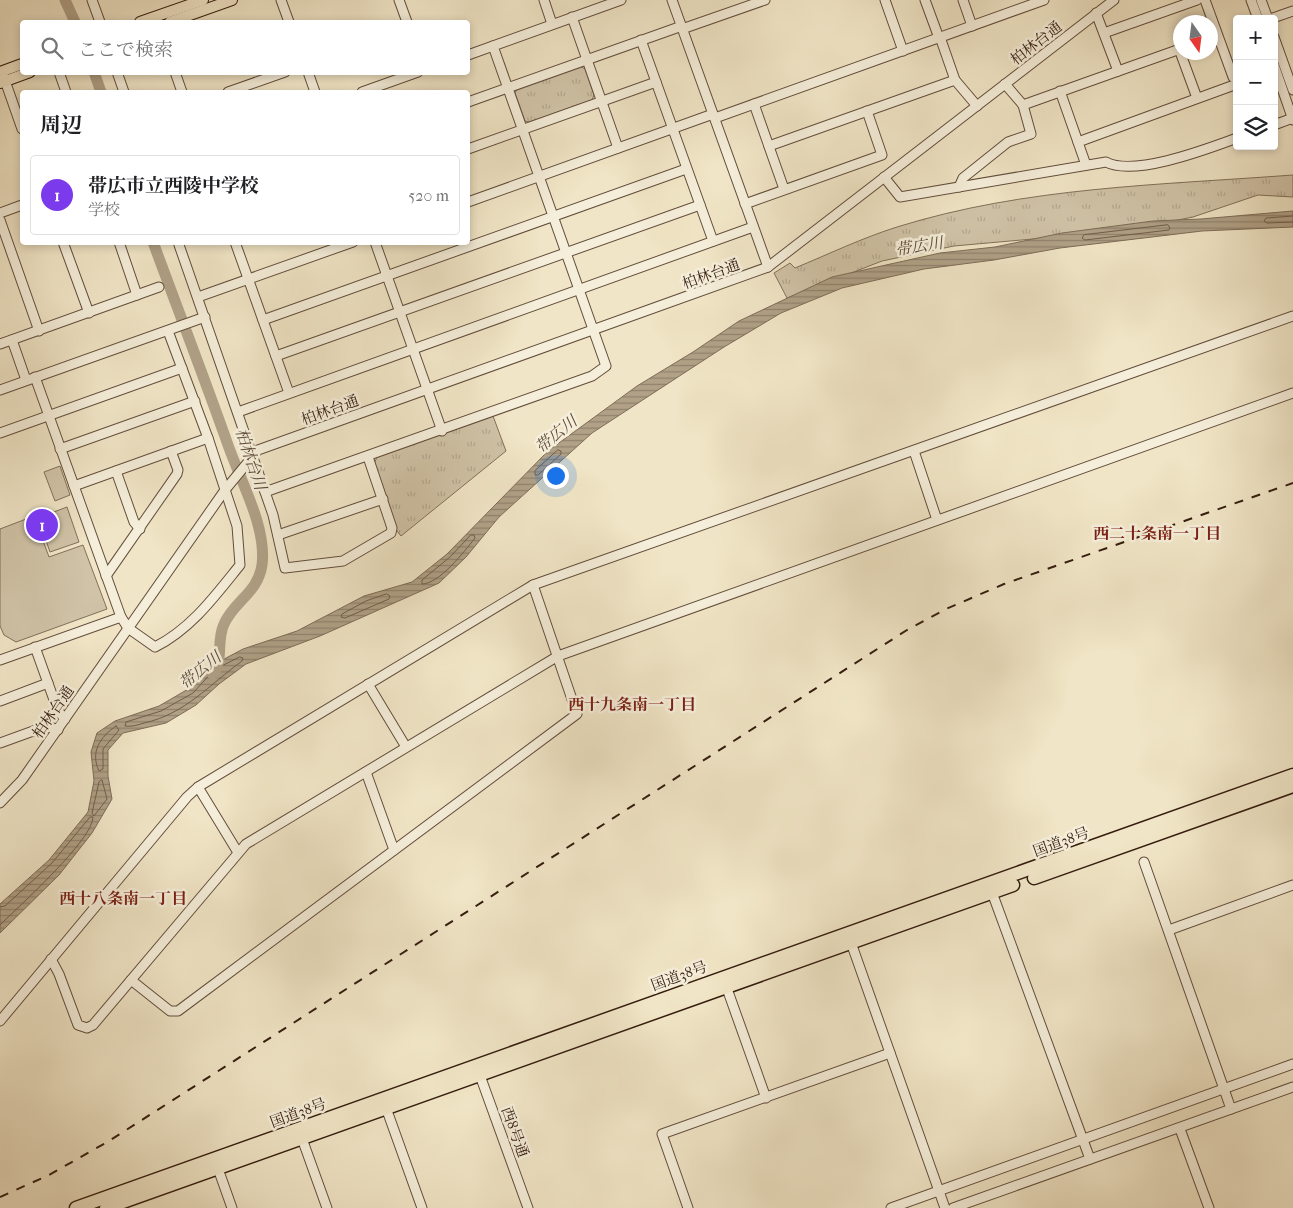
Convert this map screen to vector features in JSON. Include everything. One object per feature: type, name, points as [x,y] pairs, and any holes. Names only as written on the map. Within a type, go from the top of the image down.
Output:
[{"type":"highway","name":"国道38号","points":[[991,889],[1293,775]]},
{"type":"highway","name":"国道38号","points":[[106,1208],[216,1164],[849,938],[1293,786]]},
{"type":"highway","name":"国道38号","points":[[76,1208],[132,1199]]},
{"type":"main road","points":[[156,20],[203,0]]},
{"type":"main road","points":[[176,20],[232,0]]},
{"type":"main road","points":[[2,77],[20,65]]},
{"type":"main road","points":[[2,77],[20,74]]},
{"type":"street","points":[[92,0],[99,20]]},
{"type":"street","points":[[281,0],[288,20]]},
{"type":"street","points":[[399,0],[406,20]]},
{"type":"street","points":[[544,0],[552,24]]},
{"type":"street","points":[[470,54],[621,0]]},
{"type":"street","points":[[672,0],[768,267]]},
{"type":"street","points":[[470,101],[642,40],[765,0]]},
{"type":"street","points":[[885,0],[903,50]]},
{"type":"street","points":[[925,0],[955,80],[976,106]]},
{"type":"street","points":[[963,0],[972,26]]},
{"type":"street","points":[[470,201],[672,129],[754,104],[1044,0]]},
{"type":"street","name":"柏林台通","points":[[0,803],[13,792],[232,481],[258,450],[768,267],[1114,0]]},
{"type":"street","points":[[1104,33],[1197,0]]},
{"type":"street","points":[[1205,0],[1209,15]]},
{"type":"street","points":[[1251,0],[1257,15]]},
{"type":"street","points":[[1261,0],[1267,15]]},
{"type":"street","points":[[1278,16],[1293,10]]},
{"type":"street","points":[[1096,14],[1118,71]]},
{"type":"street","points":[[572,18],[618,148]]},
{"type":"street","points":[[642,40],[713,241]]},
{"type":"street","points":[[1218,45],[1233,77]]},
{"type":"street","points":[[265,492],[442,431],[592,376],[606,366],[493,46]]},
{"type":"street","points":[[1022,105],[1173,51]]},
{"type":"street","points":[[1184,60],[1197,98]]},
{"type":"street","points":[[1278,65],[1293,90]]},
{"type":"street","points":[[60,75],[65,90]]},
{"type":"street","points":[[118,75],[123,90]]},
{"type":"street","points":[[176,75],[181,90]]},
{"type":"street","points":[[234,90],[276,75]]},
{"type":"street","points":[[309,75],[314,90]]},
{"type":"street","points":[[368,90],[410,75]]},
{"type":"street","points":[[2,77],[20,124]]},
{"type":"street","points":[[769,146],[955,80]]},
{"type":"street","points":[[1278,124],[1293,119],[1288,80]]},
{"type":"street","points":[[470,148],[656,82]]},
{"type":"street","points":[[959,187],[963,178],[1008,142],[1031,134],[1022,105],[1005,84]]},
{"type":"street","points":[[1078,142],[1233,85]]},
{"type":"street","points":[[1060,91],[1086,165]]},
{"type":"street","points":[[754,104],[784,189]]},
{"type":"street","points":[[745,204],[882,155],[867,111]]},
{"type":"street","points":[[884,177],[900,197],[1106,162],[1116,167],[1177,160],[1233,139]]},
{"type":"street","points":[[263,320],[686,169]]},
{"type":"street","points":[[276,356],[700,205]]},
{"type":"street","points":[[0,213],[20,206]]},
{"type":"street","points":[[0,220],[39,331]]},
{"type":"street","points":[[238,412],[753,227]]},
{"type":"street","points":[[65,245],[89,313]]},
{"type":"street","points":[[120,245],[137,295]]},
{"type":"street","points":[[179,245],[198,297],[200,319],[238,412],[250,458],[265,492],[278,534],[285,568],[343,561],[391,533],[392,528],[368,457]]},
{"type":"street","points":[[236,245],[289,393]]},
{"type":"street","points":[[198,297],[344,245]]},
{"type":"street","points":[[376,245],[442,431]]},
{"type":"street","points":[[0,344],[158,287]]},
{"type":"street","points":[[0,1021],[186,797],[198,787],[533,585],[1293,316]]},
{"type":"street","points":[[0,390],[200,319]]},
{"type":"street","points":[[12,340],[49,415],[121,617],[128,628],[155,647],[175,637],[210,602],[240,565],[237,526],[208,438],[182,368],[173,329]]},
{"type":"street","points":[[0,433],[182,368]]},
{"type":"street","points":[[51,959],[59,974],[78,1025],[82,1028],[93,1025],[237,852],[246,844],[558,656],[1293,393]]},
{"type":"street","points":[[60,449],[195,401]]},
{"type":"street","points":[[74,486],[208,438]]},
{"type":"street","points":[[106,576],[177,474],[178,470],[171,451]]},
{"type":"street","points":[[914,451],[937,520]]},
{"type":"street","points":[[116,471],[134,522],[140,529]]},
{"type":"street","points":[[278,534],[383,499]]},
{"type":"street","points":[[131,980],[170,1012],[178,1011],[577,714],[533,585]]},
{"type":"street","points":[[0,660],[121,617]]},
{"type":"street","points":[[35,647],[58,711],[65,719]]},
{"type":"street","points":[[0,701],[48,683]]},
{"type":"street","points":[[368,684],[406,747]]},
{"type":"street","points":[[0,742],[47,726],[58,730]]},
{"type":"street","points":[[366,772],[394,850]]},
{"type":"street","points":[[198,787],[237,852]]},
{"type":"street","points":[[1144,862],[1231,1110]]},
{"type":"street","points":[[1169,930],[1293,885]]},
{"type":"street","points":[[991,889],[1090,1159]]},
{"type":"street","points":[[849,938],[945,1208]]},
{"type":"street","points":[[724,983],[766,1098]]},
{"type":"street","points":[[688,1208],[662,1134],[890,1053]]},
{"type":"street","points":[[891,1208],[1293,1064]]},
{"type":"street","name":"西8号通","points":[[478,1070],[528,1208]]},
{"type":"street","points":[[953,1208],[1293,1087]]},
{"type":"street","points":[[385,1103],[422,1208]]},
{"type":"street","points":[[1180,1128],[1209,1208]]},
{"type":"street","points":[[300,1134],[327,1208]]},
{"type":"street","points":[[216,1164],[232,1208]]},
{"type":"green space","points":[[580,66],[585,69],[594,95],[592,100],[529,122],[525,121],[515,93],[517,89]]},
{"type":"green space","points":[[1293,175],[1293,197],[1258,195],[1193,217],[1152,225],[1078,235],[954,246],[882,261],[787,298],[774,273],[790,263],[795,268],[884,231],[994,203],[1143,185]]},
{"type":"green space","points":[[493,416],[506,451],[401,536],[397,531],[374,464],[377,457]]},
{"type":"green space","points":[[60,466],[70,495],[55,501],[44,472]]},
{"type":"green space","points":[[67,507],[79,542],[50,552],[38,518]]},
{"type":"green space","points":[[34,516],[49,557],[83,545],[107,609],[16,642],[4,635],[0,626],[0,529]]},
{"type":"water","points":[[1293,211],[1293,227],[1202,231],[1060,248],[994,260],[924,269],[842,288],[781,313],[724,347],[592,433],[499,517],[466,557],[439,583],[320,636],[246,664],[219,684],[196,705],[166,723],[123,733],[108,750],[108,776],[112,799],[92,833],[59,875],[0,933],[0,904],[49,860],[88,812],[94,781],[91,752],[97,733],[115,721],[159,706],[190,688],[211,666],[243,649],[297,631],[364,596],[412,582],[447,554],[548,451],[637,386],[739,321],[832,277],[940,253],[995,247],[1062,233],[1153,221]]},
{"type":"waterway","name":"柏林台川","points":[[65,0],[74,20]]},
{"type":"waterway","name":"柏林台川","points":[[95,75],[100,90]]},
{"type":"waterway","name":"柏林台川","points":[[154,245],[257,520],[260,535],[262,550],[260,575],[251,590],[228,616],[224,624],[220,637],[218,663],[213,675]]},
{"type":"railway","points":[[0,1197],[49,1175],[109,1141],[907,630],[946,609],[1004,584],[1293,483]]},
{"type":"place","name":"帯広市立西陵中学校","points":[[42,525]]},
{"type":"district","name":"西二十条南一丁目","points":[[1157,533]]},
{"type":"district","name":"西十九条南一丁目","points":[[632,704]]},
{"type":"district","name":"西十八条南一丁目","points":[[123,898]]},
{"type":"water label","name":"帯広川","points":[[919,246]]},
{"type":"water label","name":"帯広川","points":[[556,434]]},
{"type":"water label","name":"帯広川","points":[[200,670]]}]
